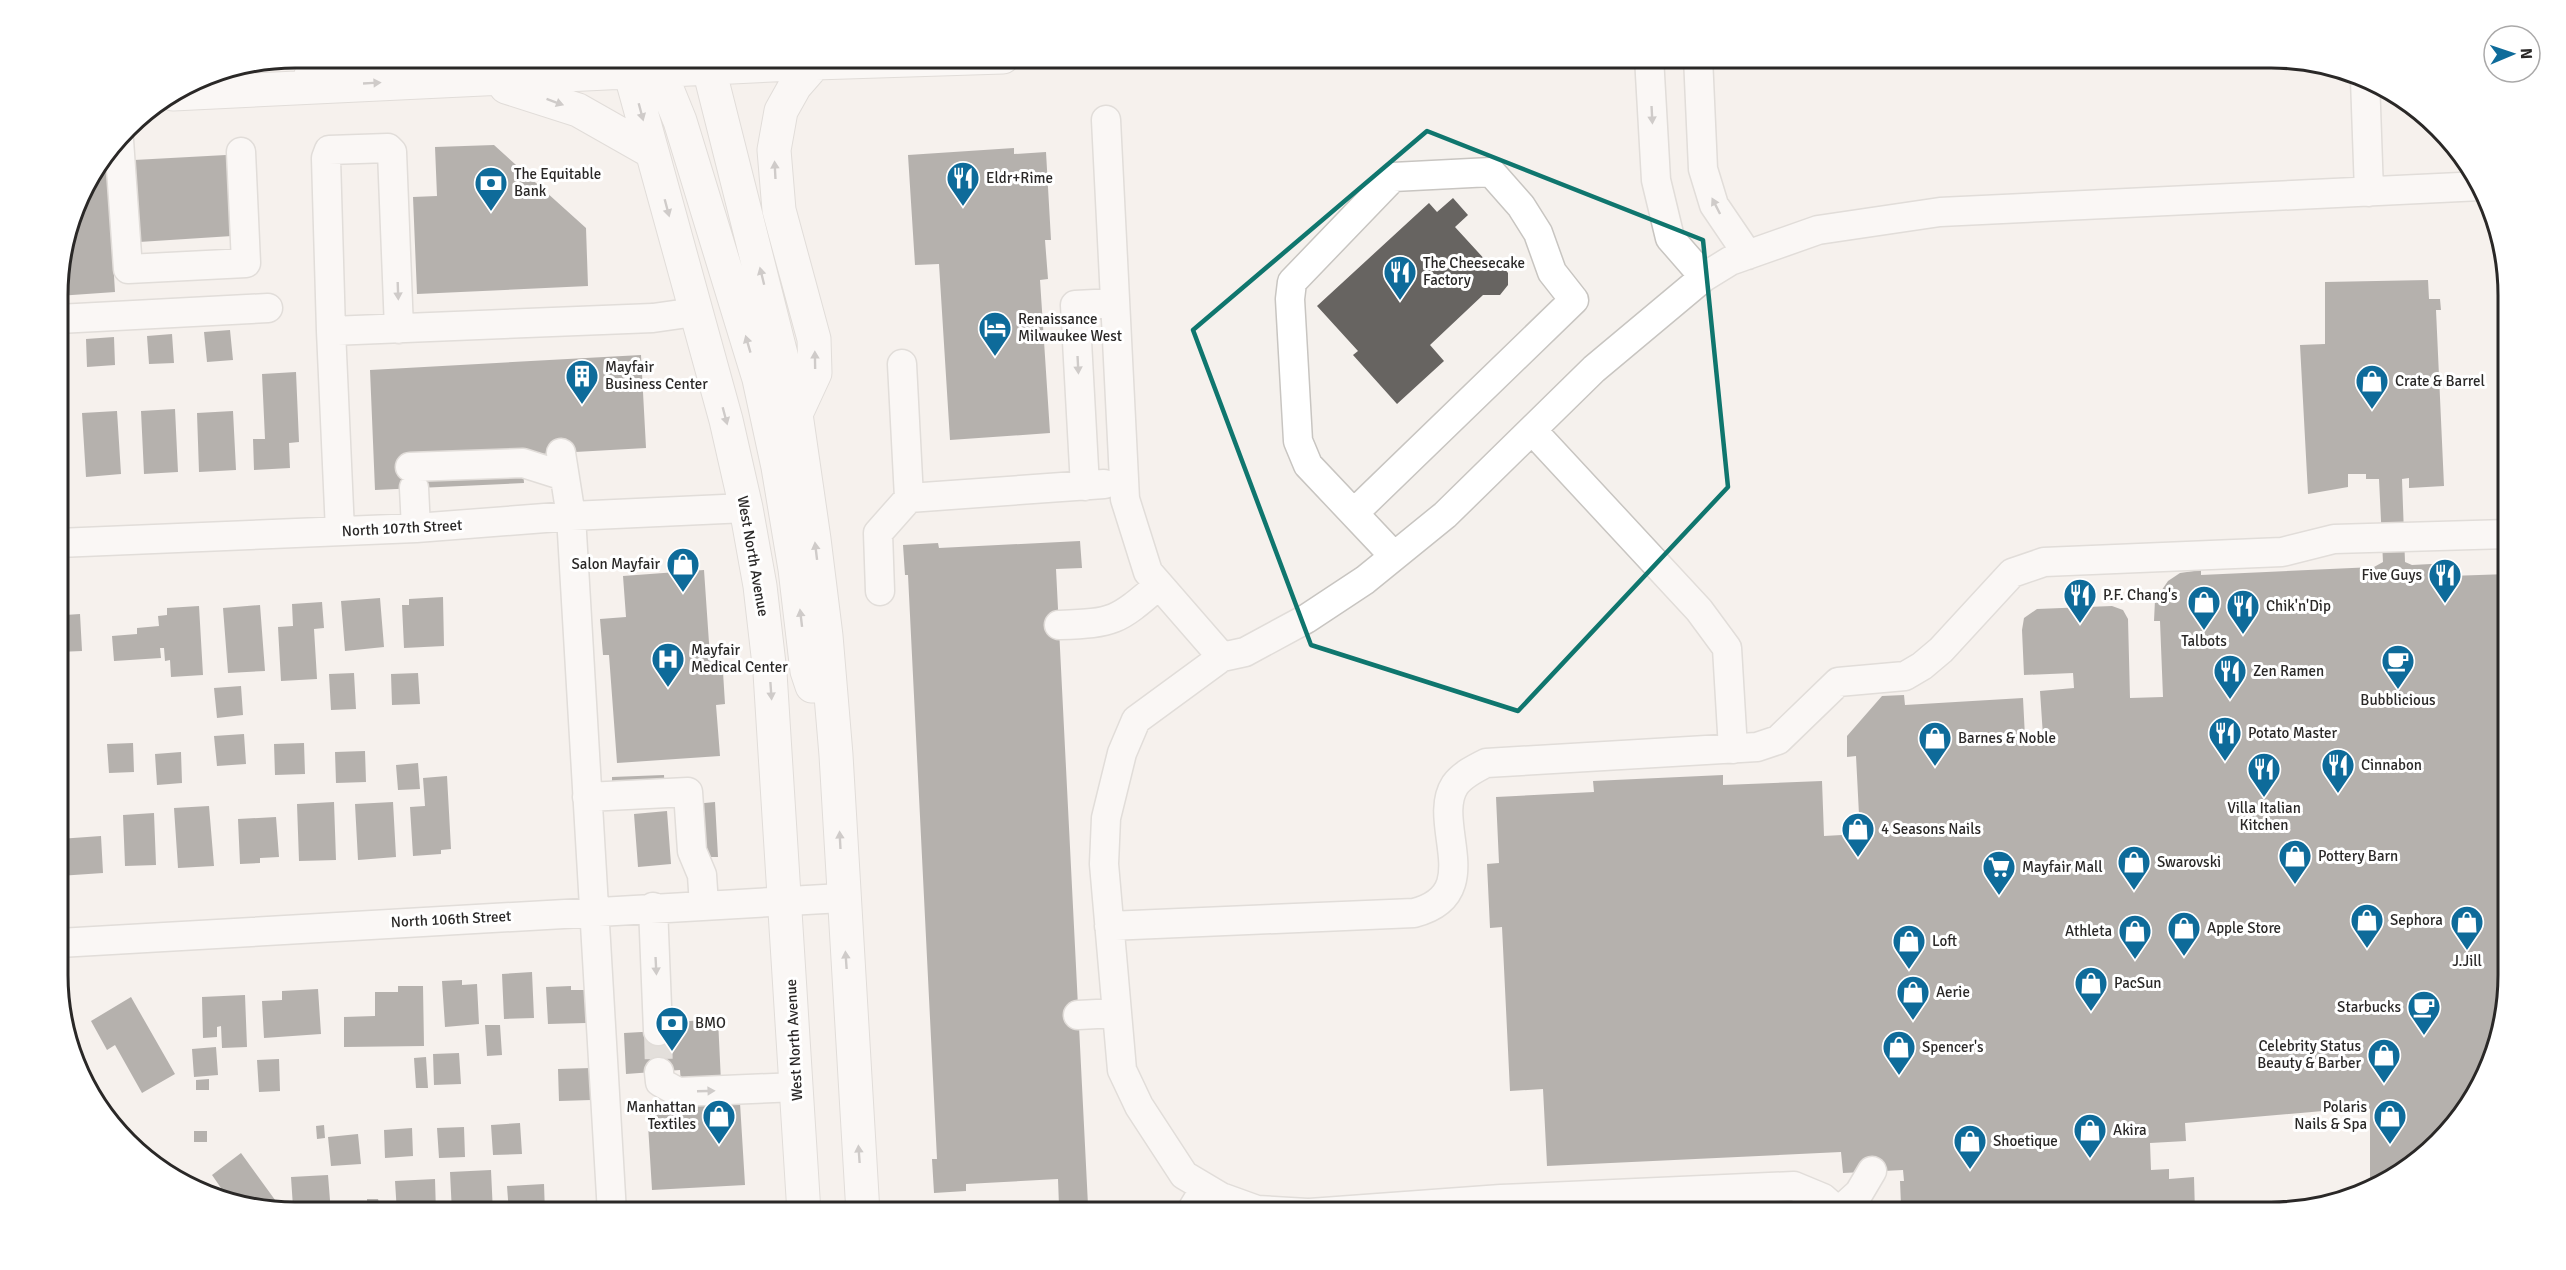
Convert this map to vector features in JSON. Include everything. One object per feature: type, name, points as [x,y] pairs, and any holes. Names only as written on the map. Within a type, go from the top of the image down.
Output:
[{"type":"main road","points":[[272,88],[333,68]]},
{"type":"main road","points":[[190,93],[479,79],[588,68]]},
{"type":"main road","name":"West North Avenue","points":[[647,68],[652,152],[726,420],[746,508],[760,586],[770,673],[803,1202]]},
{"type":"main road","points":[[650,68],[680,121],[759,379],[778,467],[795,569],[807,671],[836,755]]},
{"type":"main road","points":[[705,68],[796,414],[826,636],[836,755],[842,898],[862,1202]]},
{"type":"main road","points":[[796,414],[815,373],[814,339],[779,210],[774,150],[781,111],[795,86],[811,68]]},
{"type":"main road","points":[[479,79],[578,110],[652,152]]},
{"type":"main road","points":[[791,987],[816,1088],[823,1202]]},
{"type":"street","points":[[1650,68],[1656,180],[1670,238],[1704,278]]},
{"type":"street","points":[[1698,68],[1703,169],[1714,204],[1748,255]]},
{"type":"street","points":[[2365,88],[2369,192]]},
{"type":"street","points":[[1106,120],[1125,499],[1148,572],[1222,657]]},
{"type":"street","points":[[340,531],[326,152],[339,148],[373,147],[388,148],[392,152],[399,329]]},
{"type":"street","points":[[120,150],[128,269],[246,262],[241,152]]},
{"type":"street","points":[[1354,513],[1574,300],[1552,272],[1538,233],[1521,206],[1491,172],[1393,177],[1292,282],[1290,299],[1298,441],[1308,465],[1394,556]]},
{"type":"street","points":[[1236,1202],[1221,1197],[1184,1175],[1139,1106],[1122,1070],[1104,864],[1106,818],[1125,745],[1136,720],[1222,657],[1245,651],[1306,619],[1365,580],[1445,515],[1594,369],[1704,278],[1730,261],[1818,230],[1940,212],[2471,187]]},
{"type":"street","points":[[1085,486],[1075,305],[1115,303]]},
{"type":"street","points":[[68,318],[268,308]]},
{"type":"street","points":[[331,332],[654,318],[695,312]]},
{"type":"street","points":[[880,591],[878,533],[909,498],[902,364]]},
{"type":"street","points":[[1532,430],[1699,610],[1726,648],[1733,749]]},
{"type":"street","points":[[416,528],[412,477],[523,463],[563,464],[571,516],[611,1202]]},
{"type":"street","points":[[909,498],[1124,483]]},
{"type":"street","name":"North 107th Street","points":[[68,543],[416,528],[571,516],[746,508]]},
{"type":"street","points":[[1109,926],[1414,913],[1430,909],[1446,894],[1453,878],[1449,801],[1455,784],[1469,772],[1486,763],[1733,749],[1757,747],[1778,740],[1838,682],[1905,676],[1923,666],[1941,650],[2012,573],[2044,562],[2282,552],[2334,539],[2498,534]]},
{"type":"street","points":[[1059,625],[1103,623],[1124,615],[1160,585]]},
{"type":"street","points":[[587,796],[688,792],[692,851],[702,875],[704,904]]},
{"type":"street","name":"North 106th Street","points":[[68,942],[594,910],[842,898]]},
{"type":"street","points":[[653,907],[658,1031]]},
{"type":"street","points":[[1078,1015],[1116,1013]]},
{"type":"street","points":[[659,1072],[660,1082],[678,1092],[797,1087]]},
{"type":"street","points":[[1850,1202],[1859,1193],[1872,1171]]},
{"type":"street","points":[[1525,1202],[1794,1186],[1828,1202]]},
{"type":"street","points":[[1197,1202],[1205,1188]]},
{"type":"highlighted area","points":[[1427,131],[1703,240],[1728,487],[1518,711],[1311,645],[1193,330]]},
{"type":"building","name":"The Equitable Bank","points":[[494,145],[586,228],[588,286],[417,294],[413,197],[437,196],[435,147]]},
{"type":"building","name":"Renaissance Milwaukee West","points":[[1014,148],[1014,154],[1046,152],[1051,240],[1045,240],[1048,279],[1040,280],[1050,433],[950,440],[939,264],[915,265],[908,155]]},
{"type":"building","points":[[226,155],[232,236],[139,242],[134,160]]},
{"type":"building","points":[[107,166],[115,292],[68,295],[69,265],[75,236],[91,194]]},
{"type":"building","name":"The Cheesecake Factory","points":[[1453,198],[1468,215],[1455,227],[1488,263],[1500,263],[1508,273],[1508,285],[1500,295],[1483,295],[1430,345],[1444,361],[1397,404],[1353,355],[1358,351],[1317,306],[1429,203],[1437,212]]},
{"type":"building","name":"Mayfair Mall","points":[[2428,280],[2429,299],[2440,299],[2441,310],[2436,310],[2444,486],[2409,488],[2409,478],[2402,479],[2405,562],[2412,565],[2450,563],[2450,576],[2498,574],[2497,1005],[2491,1034],[2481,1062],[2452,1114],[2410,1156],[2370,1180],[2370,1109],[2346,1109],[2185,1123],[2186,1141],[2150,1143],[2151,1170],[2169,1169],[2169,1179],[2194,1177],[2195,1202],[1901,1202],[1900,1181],[1904,1181],[1903,1170],[1843,1173],[1841,1152],[1547,1166],[1543,1089],[1510,1091],[1502,927],[1490,928],[1487,864],[1499,863],[1496,797],[1594,792],[1593,781],[1723,775],[1723,785],[1822,781],[1824,836],[1860,834],[1856,756],[1847,757],[1847,736],[1882,696],[1904,695],[1905,705],[2023,698],[2025,737],[2043,736],[2040,691],[2074,688],[2073,673],[2024,675],[2022,630],[2024,618],[2037,609],[2112,606],[2123,610],[2128,619],[2130,698],[2163,697],[2160,621],[2154,621],[2155,600],[2168,581],[2180,573],[2201,570],[2201,575],[2374,567],[2383,562],[2379,479],[2366,479],[2366,474],[2348,474],[2348,487],[2308,494],[2300,345],[2325,344],[2325,282]]},
{"type":"building","points":[[230,330],[233,360],[207,362],[204,332]]},
{"type":"building","points":[[172,334],[174,363],[149,364],[147,336]]},
{"type":"building","points":[[114,337],[115,365],[87,367],[86,339]]},
{"type":"building","points":[[641,355],[646,448],[522,455],[524,483],[375,490],[370,370]]},
{"type":"building","points":[[296,372],[299,442],[289,443],[290,468],[254,470],[253,439],[265,439],[262,374]]},
{"type":"building","points":[[175,409],[178,472],[144,474],[141,411]]},
{"type":"building","points":[[117,411],[121,474],[86,477],[82,413]]},
{"type":"building","points":[[233,411],[236,470],[199,472],[197,413]]},
{"type":"building","points":[[1080,541],[1082,568],[1056,569],[1088,1202],[1059,1202],[1058,1179],[966,1184],[966,1191],[934,1193],[932,1159],[937,1159],[908,575],[905,575],[903,545],[938,543],[939,548]]},
{"type":"building","name":"Mayfair Medical Center","points":[[704,570],[711,672],[723,672],[725,704],[716,705],[720,756],[617,763],[609,655],[603,655],[600,619],[626,617],[623,576]]},
{"type":"building","points":[[443,597],[444,646],[404,648],[402,605],[409,605],[409,599]]},
{"type":"building","points":[[380,598],[384,647],[345,651],[341,601]]},
{"type":"building","points":[[322,602],[324,628],[314,629],[317,679],[281,681],[278,627],[293,626],[292,604]]},
{"type":"building","points":[[260,605],[265,671],[228,673],[223,608]]},
{"type":"building","points":[[199,606],[203,675],[171,677],[170,660],[165,661],[164,648],[160,648],[161,658],[114,661],[112,636],[137,634],[137,628],[159,626],[158,616],[167,615],[167,608]]},
{"type":"building","points":[[80,614],[82,651],[68,652],[68,615]]},
{"type":"building","points":[[354,673],[356,709],[331,710],[329,674]]},
{"type":"building","points":[[418,673],[420,704],[392,705],[391,674]]},
{"type":"building","points":[[241,686],[243,715],[217,718],[214,688]]},
{"type":"building","points":[[244,734],[246,764],[217,766],[214,736]]},
{"type":"building","points":[[133,743],[134,772],[109,773],[107,744]]},
{"type":"building","points":[[304,743],[305,774],[275,775],[274,744]]},
{"type":"building","points":[[365,751],[366,782],[336,783],[335,752]]},
{"type":"building","points":[[181,752],[182,783],[157,785],[155,754]]},
{"type":"building","points":[[418,763],[420,789],[398,790],[396,765]]},
{"type":"building","points":[[664,775],[665,796],[612,798],[612,777]]},
{"type":"building","points":[[447,776],[451,849],[441,850],[441,854],[413,856],[410,807],[425,806],[423,778]]},
{"type":"building","points":[[334,802],[336,860],[299,861],[297,804]]},
{"type":"building","points":[[393,802],[396,857],[358,860],[355,804]]},
{"type":"building","points":[[715,802],[718,857],[696,857],[694,804]]},
{"type":"building","points":[[209,806],[214,866],[178,868],[174,808]]},
{"type":"building","points":[[667,811],[671,864],[638,867],[634,814]]},
{"type":"building","points":[[154,813],[156,865],[125,866],[123,815]]},
{"type":"building","points":[[276,817],[279,857],[260,858],[260,863],[240,864],[238,819]]},
{"type":"building","points":[[101,836],[103,873],[68,875],[68,838]]},
{"type":"building","points":[[532,972],[534,1018],[504,1019],[502,974]]},
{"type":"building","points":[[462,980],[462,985],[477,984],[479,1024],[445,1027],[442,981]]},
{"type":"building","points":[[398,986],[423,986],[424,1046],[344,1047],[344,1017],[375,1016],[375,992],[398,992]]},
{"type":"building","points":[[571,986],[571,990],[585,990],[586,1023],[548,1024],[546,987]]},
{"type":"building","points":[[318,989],[321,1034],[264,1038],[262,1001],[282,1000],[282,991]]},
{"type":"building","points":[[245,995],[247,1047],[222,1048],[221,1026],[217,1027],[217,1037],[203,1038],[202,997]]},
{"type":"building","points":[[131,997],[175,1074],[142,1093],[115,1045],[107,1050],[91,1021]]},
{"type":"building","name":"BMO","points":[[718,1019],[721,1082],[681,1084],[680,1070],[626,1074],[624,1033],[677,1030],[677,1022]]},
{"type":"building","points":[[485,1025],[500,1025],[502,1055],[487,1056]]},
{"type":"building","points":[[216,1047],[218,1075],[194,1077],[192,1049]]},
{"type":"building","points":[[459,1053],[461,1084],[434,1085],[433,1054]]},
{"type":"building","points":[[426,1057],[428,1088],[416,1088],[414,1058]]},
{"type":"building","points":[[279,1059],[280,1091],[259,1092],[257,1060]]},
{"type":"building","points":[[591,1068],[591,1100],[559,1101],[558,1069]]},
{"type":"building","points":[[209,1079],[209,1090],[196,1090],[196,1080]]},
{"type":"building","points":[[740,1103],[745,1185],[652,1190],[647,1108]]},
{"type":"building","points":[[520,1123],[522,1154],[493,1155],[491,1125]]},
{"type":"building","points":[[324,1125],[325,1138],[317,1139],[316,1126]]},
{"type":"building","points":[[464,1127],[465,1157],[439,1158],[437,1128]]},
{"type":"building","points":[[412,1128],[413,1156],[385,1158],[384,1130]]},
{"type":"building","points":[[194,1131],[207,1131],[207,1142],[194,1142]]},
{"type":"building","points":[[358,1134],[361,1164],[331,1166],[328,1137]]},
{"type":"building","points":[[241,1153],[276,1202],[236,1195],[220,1189],[212,1175]]},
{"type":"building","points":[[491,1170],[492,1202],[451,1202],[450,1172]]},
{"type":"building","points":[[328,1175],[330,1202],[293,1202],[291,1177]]},
{"type":"building","points":[[435,1179],[436,1202],[396,1202],[395,1181]]},
{"type":"building","points":[[544,1184],[545,1202],[508,1202],[507,1186]]},
{"type":"building","points":[[367,1199],[378,1199],[379,1202],[367,1202]]},
{"type":"tunnel","points":[[658,1031],[659,1072]]},
{"type":"place","name":"Eldr+Rime","points":[[963,207]]},
{"type":"place","name":"The Equitable Bank","points":[[491,212]]},
{"type":"place","name":"The Cheesecake Factory","points":[[1400,301]]},
{"type":"place","name":"Renaissance Milwaukee West","points":[[995,357]]},
{"type":"place","name":"Mayfair Business Center","points":[[582,405]]},
{"type":"place","name":"Crate & Barrel","points":[[2372,410]]},
{"type":"place","name":"Salon Mayfair","points":[[683,593]]},
{"type":"place","name":"Five Guys","points":[[2445,604]]},
{"type":"place","name":"P.F. Chang's","points":[[2080,624]]},
{"type":"place","name":"Talbots","points":[[2204,631]]},
{"type":"place","name":"Chik'n'Dip","points":[[2243,635]]},
{"type":"place","name":"Mayfair Medical Center","points":[[668,688]]},
{"type":"place","name":"Bubblicious","points":[[2398,690]]},
{"type":"place","name":"Zen Ramen","points":[[2230,700]]},
{"type":"place","name":"Potato Master","points":[[2225,762]]},
{"type":"place","name":"Barnes & Noble","points":[[1935,767]]},
{"type":"place","name":"Cinnabon","points":[[2338,794]]},
{"type":"place","name":"Villa Italian Kitchen","points":[[2264,798]]},
{"type":"place","name":"4 Seasons Nails","points":[[1858,858]]},
{"type":"place","name":"Pottery Barn","points":[[2295,885]]},
{"type":"place","name":"Swarovski","points":[[2134,891]]},
{"type":"place","name":"Mayfair Mall","points":[[1999,896]]},
{"type":"place","name":"Sephora","points":[[2367,949]]},
{"type":"place","name":"J.Jill","points":[[2467,951]]},
{"type":"place","name":"Apple Store","points":[[2184,957]]},
{"type":"place","name":"Athleta","points":[[2135,960]]},
{"type":"place","name":"Loft","points":[[1909,970]]},
{"type":"place","name":"PacSun","points":[[2091,1012]]},
{"type":"place","name":"Aerie","points":[[1913,1021]]},
{"type":"place","name":"Starbucks","points":[[2424,1036]]},
{"type":"place","name":"BMO","points":[[672,1052]]},
{"type":"place","name":"Spencer's","points":[[1899,1076]]},
{"type":"place","name":"Celebrity Status Beauty & Barber","points":[[2384,1084]]},
{"type":"place","name":"Manhattan Textiles","points":[[719,1145]]},
{"type":"place","name":"Polaris Nails & Spa","points":[[2390,1145]]},
{"type":"place","name":"Akira","points":[[2090,1159]]},
{"type":"place","name":"Shoetique","points":[[1970,1170]]}]
